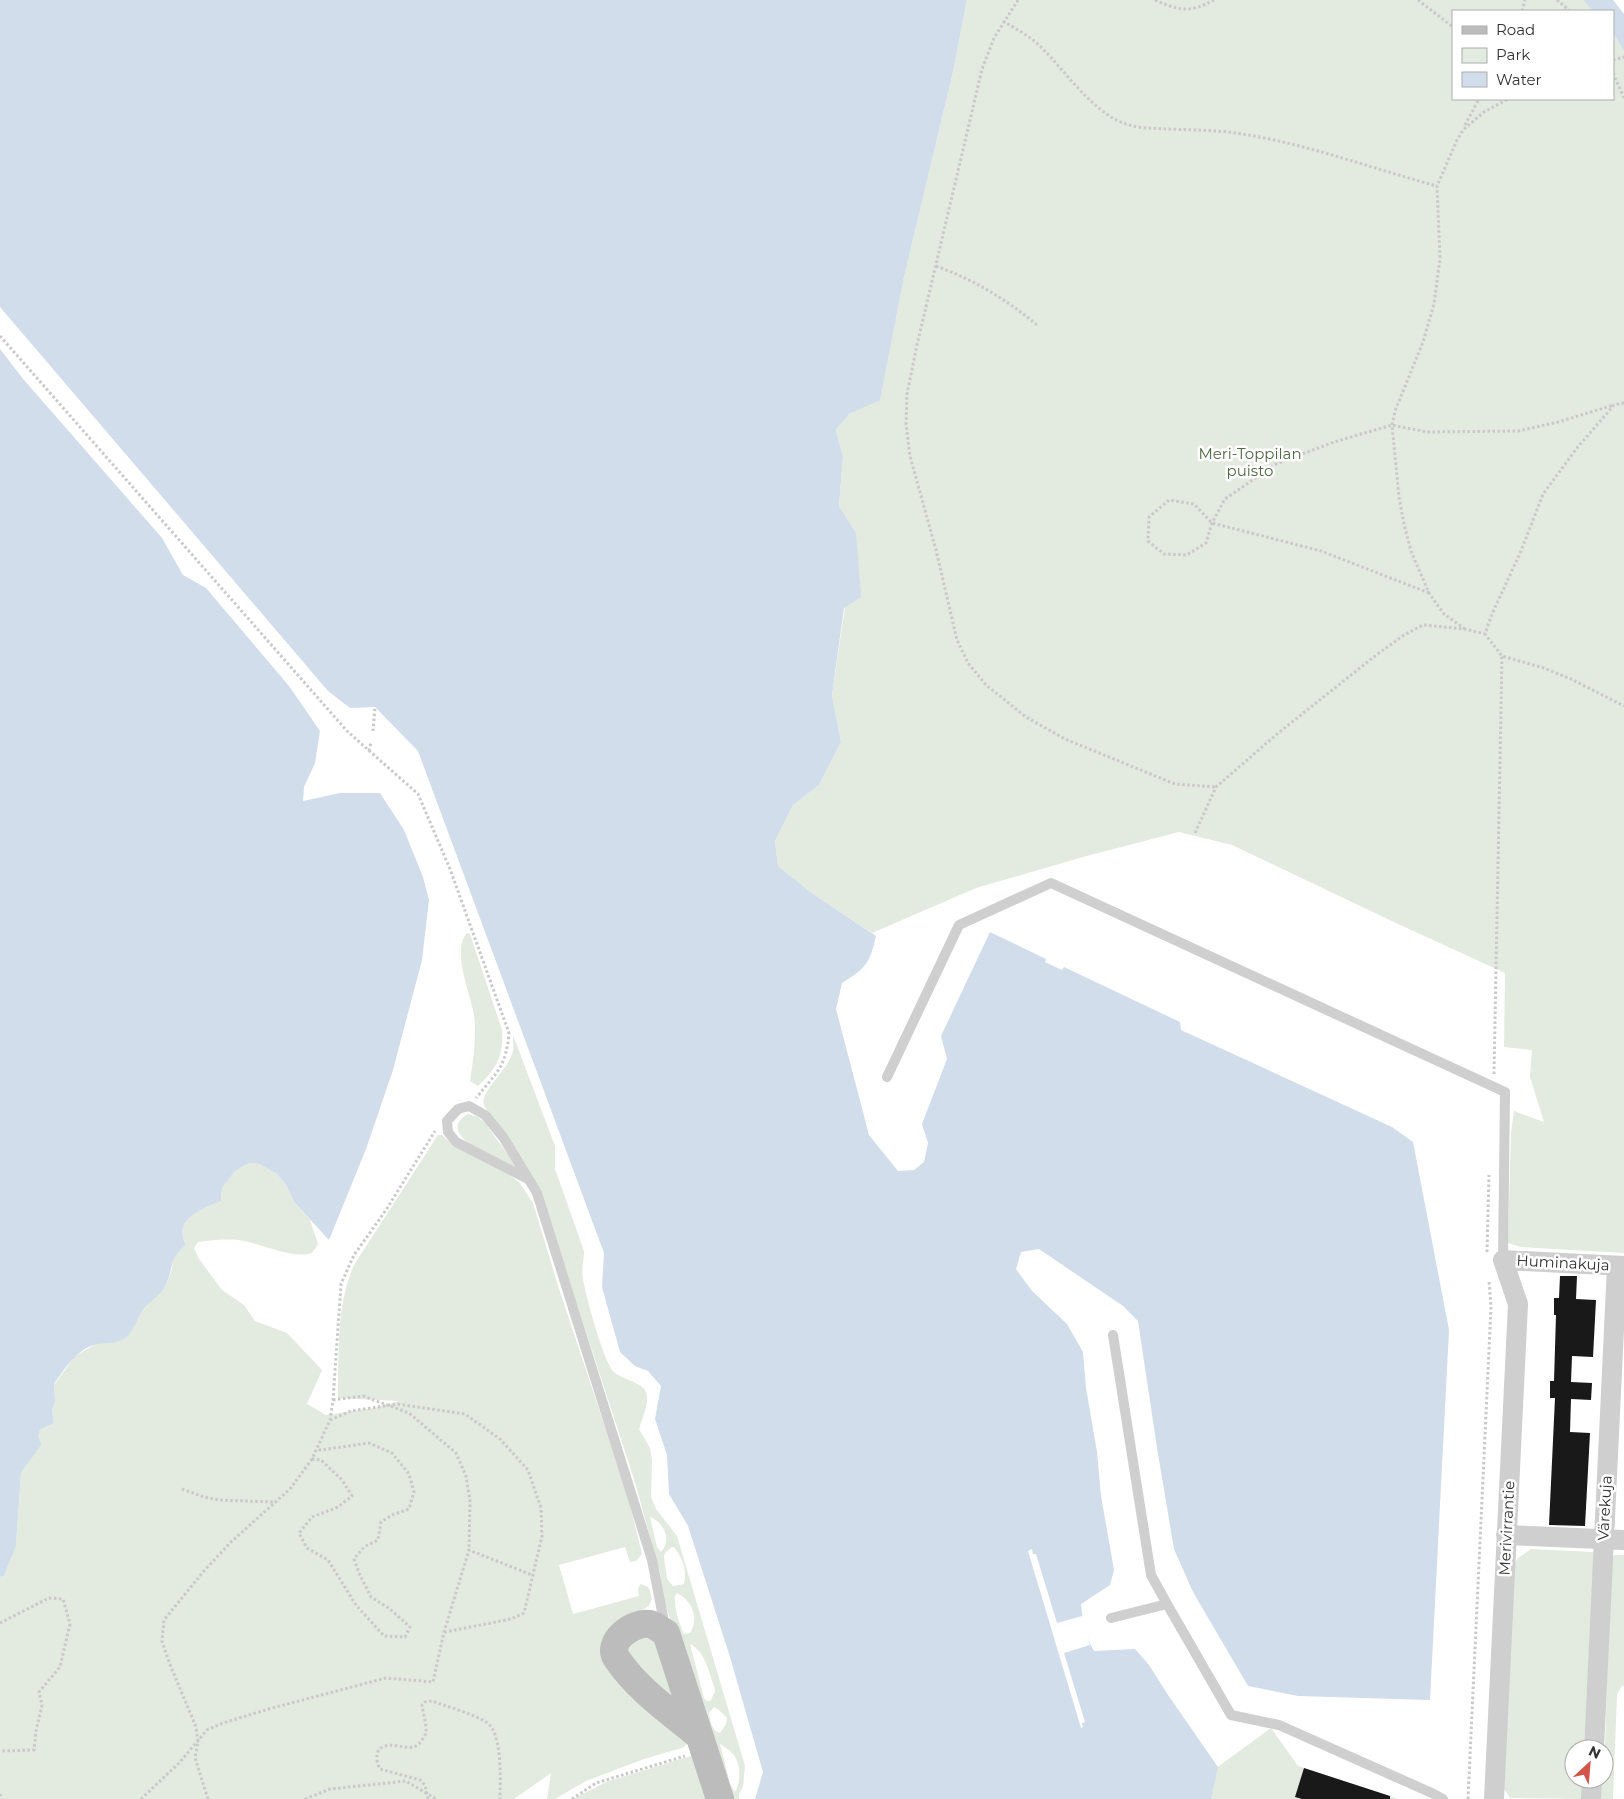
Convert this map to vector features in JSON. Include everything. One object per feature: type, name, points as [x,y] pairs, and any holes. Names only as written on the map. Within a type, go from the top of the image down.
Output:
[{"type":"street","name":"Huminakuja","points":[[1503,1260],[1620,1266]]},
{"type":"street","name":"Merivirrantie","points":[[1494,1799],[1518,1304],[1503,1260]]},
{"type":"street","name":"Värekuja","points":[[1594,1739],[1620,1266]]},
{"type":"street","points":[[1506,1535],[1624,1540]]},
{"type":"street","points":[[701,1742],[640,1688],[615,1657],[615,1644],[622,1633],[636,1626],[650,1624],[666,1633],[720,1799]]},
{"type":"lane","points":[[887,1077],[959,925],[1051,882],[1505,1092],[1503,1260]]},
{"type":"lane","points":[[528,1180],[456,1142],[448,1132],[448,1121],[458,1109],[469,1106],[485,1115],[502,1137],[537,1193],[652,1560],[666,1633]]},
{"type":"lane","points":[[1113,1335],[1151,1575],[1230,1715],[1279,1725],[1443,1799]]},
{"type":"lane","points":[[1111,1618],[1167,1604]]},
{"type":"path","points":[[1018,0],[994,38],[982,69],[907,394],[907,438],[910,456],[936,550],[957,640],[968,664],[986,685],[1026,717],[1065,739],[1175,784],[1216,787]]},
{"type":"path","points":[[1155,0],[1180,9],[1193,10],[1214,0]]},
{"type":"path","points":[[1418,0],[1452,26]]},
{"type":"path","points":[[1558,0],[1569,10]]},
{"type":"path","points":[[1003,21],[1029,36],[1110,117],[1125,124],[1138,128],[1210,131],[1265,138],[1359,162],[1437,186]]},
{"type":"path","points":[[1614,75],[1624,98]]},
{"type":"path","points":[[1465,629],[1444,614],[1429,593],[1411,551],[1398,497],[1392,426],[1395,411],[1423,342],[1434,304],[1440,259],[1437,186],[1457,140],[1478,100]]},
{"type":"path","points":[[1463,130],[1484,112],[1506,100]]},
{"type":"path","points":[[936,266],[963,276],[992,291],[1017,308],[1037,325]]},
{"type":"path","points":[[0,336],[347,732],[418,794],[450,869],[510,1032],[508,1052],[501,1068],[469,1106]]},
{"type":"path","points":[[1429,593],[1321,551],[1212,523],[1194,504],[1169,500],[1148,517],[1148,541],[1164,554],[1187,555],[1206,543],[1212,523],[1225,499],[1276,464],[1334,442],[1392,426],[1427,432],[1518,431],[1558,422],[1624,403]]},
{"type":"path","points":[[1486,634],[1492,614],[1521,551],[1543,494],[1577,448],[1614,405]]},
{"type":"path","points":[[1195,833],[1216,787],[1278,734],[1404,635],[1423,625],[1465,629],[1486,634],[1502,656],[1494,1088]]},
{"type":"path","points":[[1502,656],[1544,668],[1571,679],[1624,706]]},
{"type":"path","points":[[373,731],[375,707]]},
{"type":"path","points":[[369,751],[371,742]]},
{"type":"path","points":[[208,1799],[194,1758],[198,1742],[196,1726],[162,1642],[164,1620],[231,1542],[290,1489],[312,1459],[330,1420],[341,1284],[354,1255],[386,1210],[433,1133],[448,1121]]},
{"type":"path","points":[[1468,1799],[1491,1307]]},
{"type":"path","points":[[141,1799],[158,1784],[207,1730],[272,1708],[386,1678],[433,1682],[444,1632],[469,1550],[470,1501],[466,1476],[456,1453],[409,1412],[363,1396],[333,1400]]},
{"type":"path","points":[[330,1420],[351,1411],[397,1404],[465,1414],[500,1439],[528,1470],[541,1508],[542,1536],[524,1612],[511,1619],[444,1632]]},
{"type":"path","points":[[312,1459],[321,1460],[342,1480],[352,1496],[338,1507],[312,1517],[299,1533],[307,1548],[328,1560],[356,1605],[384,1636],[405,1637],[410,1627],[390,1609],[371,1597],[358,1573],[354,1559],[364,1547],[378,1540],[381,1522],[392,1515],[409,1509],[414,1492],[409,1474],[392,1452],[369,1443],[320,1450],[318,1446]]},
{"type":"path","points":[[182,1489],[219,1500],[275,1502]]},
{"type":"path","points":[[469,1550],[532,1575]]},
{"type":"path","points":[[0,1623],[49,1598],[63,1599],[70,1624],[60,1667],[39,1692],[42,1705],[34,1750],[0,1751]]},
{"type":"path","points":[[428,1799],[425,1785],[420,1780],[380,1769],[376,1755],[380,1749],[386,1746],[412,1748],[420,1743],[426,1734],[422,1705],[425,1702],[432,1701],[487,1722],[493,1730],[498,1740],[500,1799]]},
{"type":"path","points":[[572,1799],[596,1783],[701,1742]]},
{"type":"path","points":[[304,1799],[330,1790],[406,1781],[436,1799]]},
{"type":"path","points":[[0,1794],[1,1799]]},
{"type":"green space","name":"Meri-Toppilan puisto","points":[[967,0],[1583,0],[1592,10],[1452,10],[1452,100],[1614,100],[1614,35],[1624,51],[1624,1253],[1521,1247],[1508,1243],[1511,1133],[1514,1111],[1544,1122],[1530,1077],[1532,1050],[1504,1047],[1505,973],[1232,845],[1179,832],[976,888],[872,933],[813,894],[778,866],[775,841],[793,805],[819,785],[841,742],[832,695],[856,533],[839,506],[843,457],[836,430],[849,414],[880,399],[904,277],[953,72]]},
{"type":"green space","points":[[467,933],[470,934],[502,1030],[502,1047],[498,1061],[490,1074],[478,1086],[470,1081],[475,1023],[461,961],[461,950]]},
{"type":"green space","points":[[513,1035],[555,1146],[555,1169],[584,1251],[582,1272],[584,1286],[605,1356],[614,1372],[641,1386],[646,1392],[646,1405],[639,1429],[650,1448],[652,1460],[651,1497],[656,1509],[677,1536],[745,1766],[743,1787],[739,1794],[739,1799],[728,1799],[663,1597],[660,1573],[634,1479],[548,1215],[507,1136],[484,1106],[486,1094],[510,1058],[513,1049]],"holes":[[[650,1517],[655,1519],[665,1532],[666,1542],[661,1552],[657,1547]],[[674,1547],[684,1564],[684,1584],[673,1586],[667,1579],[665,1553]],[[677,1593],[683,1596],[691,1605],[694,1622],[690,1633],[684,1634],[675,1606],[675,1596]],[[690,1644],[700,1652],[709,1670],[715,1689],[710,1701],[704,1698]],[[714,1707],[727,1718],[726,1724],[720,1733],[713,1728],[709,1713]],[[720,1744],[734,1755],[738,1765],[739,1782],[735,1792],[730,1784]]]},
{"type":"green space","points":[[468,1114],[478,1117],[485,1123],[518,1169],[486,1154],[464,1139],[458,1130],[459,1122]]},
{"type":"green space","points":[[438,1135],[442,1135],[455,1147],[500,1168],[519,1182],[533,1203],[559,1289],[627,1493],[642,1554],[636,1561],[630,1562],[625,1547],[559,1565],[573,1614],[639,1596],[638,1588],[641,1584],[648,1587],[651,1594],[650,1604],[643,1610],[625,1619],[609,1632],[688,1744],[682,1748],[644,1759],[586,1781],[555,1799],[547,1799],[551,1773],[514,1799],[0,1799],[0,1577],[4,1576],[16,1546],[21,1473],[42,1444],[38,1437],[40,1430],[54,1423],[52,1410],[55,1401],[54,1385],[75,1356],[94,1345],[129,1334],[138,1317],[164,1287],[169,1278],[175,1256],[186,1245],[183,1228],[186,1221],[198,1211],[221,1201],[222,1188],[235,1171],[249,1163],[259,1164],[277,1174],[286,1185],[294,1202],[310,1220],[318,1244],[312,1253],[297,1254],[238,1240],[198,1242],[194,1248],[199,1259],[222,1290],[244,1305],[255,1321],[287,1333],[322,1370],[307,1404],[326,1415],[374,1408],[400,1401],[338,1398],[341,1313],[348,1280],[354,1265]]},
{"type":"green space","points":[[1531,1549],[1594,1552],[1585,1739],[1564,1739],[1564,1789],[1582,1789],[1582,1799],[1510,1798],[1502,1786],[1513,1566],[1518,1558]]},
{"type":"green space","points":[[1615,1555],[1624,1555],[1624,1686],[1622,1686],[1617,1694],[1614,1773],[1614,1739],[1605,1739],[1611,1558]]},
{"type":"green space","points":[[652,1636],[680,1702],[636,1674],[627,1647],[631,1640]]},
{"type":"green space","points":[[1271,1728],[1298,1766],[1398,1799],[1174,1799]]},
{"type":"green space","points":[[691,1756],[696,1757],[711,1799],[573,1799],[606,1782]]},
{"type":"green space","points":[[1600,1789],[1613,1789],[1613,1799],[1601,1799]]},
{"type":"water","points":[[0,0],[967,0],[953,72],[904,277],[880,400],[849,414],[836,430],[843,457],[839,506],[856,533],[861,597],[844,608],[832,695],[841,742],[819,785],[793,805],[775,841],[778,866],[813,894],[876,936],[872,953],[866,964],[842,983],[836,1009],[869,1135],[898,1171],[914,1170],[924,1162],[928,1143],[922,1124],[947,1059],[941,1036],[990,932],[1046,959],[1045,962],[1062,970],[1064,967],[1180,1022],[1181,1030],[1392,1127],[1413,1142],[1449,1330],[1430,1700],[1298,1696],[1248,1686],[1193,1592],[1174,1549],[1138,1321],[1123,1306],[1039,1249],[1021,1252],[1016,1269],[1032,1291],[1067,1324],[1083,1352],[1101,1496],[1114,1570],[1110,1585],[1081,1604],[1083,1622],[1094,1651],[1135,1649],[1149,1665],[1218,1767],[1211,1799],[755,1799],[763,1772],[730,1657],[688,1526],[669,1494],[667,1455],[655,1419],[661,1386],[648,1371],[635,1366],[620,1352],[602,1287],[604,1253],[418,751],[375,707],[350,708],[328,691],[0,307]]},
{"type":"water","points":[[1583,0],[1613,0],[1624,14],[1624,51],[1614,35],[1614,10],[1592,10]]},
{"type":"water","points":[[0,349],[24,380],[162,538],[183,575],[206,588],[289,686],[320,731],[315,763],[304,787],[303,801],[340,793],[380,793],[404,830],[423,877],[429,900],[422,960],[393,1070],[366,1149],[329,1240],[294,1202],[286,1185],[277,1174],[259,1164],[249,1163],[235,1171],[222,1188],[221,1201],[191,1216],[183,1228],[186,1245],[176,1255],[164,1288],[143,1310],[130,1333],[122,1340],[94,1345],[82,1351],[71,1361],[54,1384],[55,1401],[52,1410],[54,1423],[40,1430],[38,1437],[42,1444],[21,1473],[16,1546],[4,1576],[0,1577]]},
{"type":"pier","points":[[1032,1549],[1033,1554],[1036,1554],[1057,1623],[1082,1616],[1090,1645],[1064,1653],[1085,1722],[1082,1723],[1083,1727],[1081,1728],[1028,1551]]},
{"type":"building","points":[[1560,1276],[1577,1276],[1576,1299],[1596,1300],[1593,1357],[1572,1356],[1571,1382],[1592,1383],[1591,1400],[1571,1399],[1570,1432],[1590,1433],[1585,1526],[1549,1525],[1555,1398],[1550,1398],[1550,1381],[1554,1381],[1556,1315],[1554,1315],[1554,1298],[1559,1298]]},
{"type":"building","points":[[1304,1768],[1390,1796],[1390,1799],[1302,1799],[1295,1797]]}]
